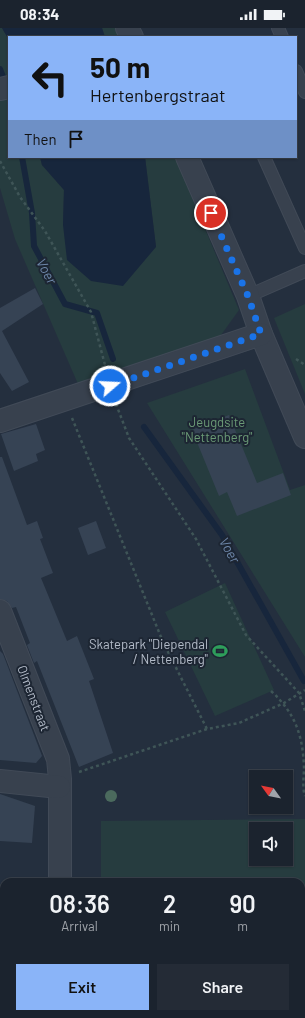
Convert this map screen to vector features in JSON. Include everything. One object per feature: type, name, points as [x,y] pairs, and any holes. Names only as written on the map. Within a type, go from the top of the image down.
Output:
[{"type":"street","points":[[187,158],[248,296],[261,334],[305,437]]},
{"type":"street","points":[[0,421],[64,399],[110,386],[261,334]]},
{"type":"street","name":"Olmenstraat","points":[[0,611],[67,780],[60,878]]},
{"type":"street","points":[[0,781],[67,780]]},
{"type":"lane","points":[[297,73],[305,92]]},
{"type":"lane","points":[[264,158],[305,248]]},
{"type":"lane","points":[[248,296],[305,271]]},
{"type":"path","points":[[0,161],[20,197],[45,231],[92,312],[110,386],[130,438],[196,539],[246,635],[299,693],[305,711]]},
{"type":"path","points":[[64,399],[163,642],[208,728]]},
{"type":"path","points":[[67,780],[208,728],[239,723],[284,703],[305,690]]},
{"type":"path","points":[[271,691],[284,703],[296,723],[303,754],[305,796]]},
{"type":"green space","points":[[0,28],[2,28],[8,38],[8,158],[40,158],[42,165],[64,190],[63,225],[156,247],[145,158],[175,158],[239,310],[216,342],[78,384],[15,239],[0,188]]},
{"type":"green space","points":[[102,28],[122,28],[125,36],[105,36]]},
{"type":"green space","points":[[305,304],[305,394],[274,318]]},
{"type":"green space","name":"Jeugdsite \"Nettenberg\"","points":[[245,369],[290,490],[305,485],[305,657],[147,403]]},
{"type":"green space","name":"Skatepark \"Diependal / Nettenberg\"","points":[[225,583],[274,690],[215,716],[165,612]]},
{"type":"green space","points":[[305,819],[305,878],[101,878],[101,821]]},
{"type":"water","points":[[2,28],[102,28],[105,36],[8,36],[8,38]]},
{"type":"water","points":[[40,158],[145,158],[156,247],[123,286],[91,281],[67,260],[63,225],[64,190],[42,165]]},
{"type":"building","points":[[35,288],[43,304],[2,331],[29,382],[12,391],[0,373],[0,308]]},
{"type":"building","name":"Jeugdsite \"Nettenberg\"","points":[[229,415],[257,483],[283,473],[291,495],[237,516],[227,492],[219,496],[192,430]]},
{"type":"building","points":[[36,424],[45,450],[36,454],[38,461],[14,471],[1,434]]},
{"type":"building","points":[[0,457],[2,457],[27,525],[37,521],[43,538],[40,539],[53,573],[41,578],[67,641],[77,636],[94,679],[89,681],[113,753],[79,767],[37,661],[34,663],[27,645],[30,643],[16,607],[12,608],[7,601],[0,599]]},
{"type":"building","points":[[96,521],[106,548],[88,555],[78,528]]},
{"type":"building","points":[[0,651],[3,654],[42,756],[36,763],[0,760]]},
{"type":"building","points":[[0,794],[35,806],[32,843],[0,841]]},
{"type":"waterway","name":"Voer","points":[[0,69],[6,84]]},
{"type":"waterway","name":"Voer","points":[[22,158],[32,213],[34,246],[65,304],[97,313],[113,359]]},
{"type":"waterway","name":"Voer","points":[[144,427],[222,535],[304,681]]},
{"type":"place","name":"Skatepark \"Diependal / Nettenberg\"","points":[[220,651]]},
{"type":"route","points":[[110,386],[261,334],[248,296],[211,213]]}]
